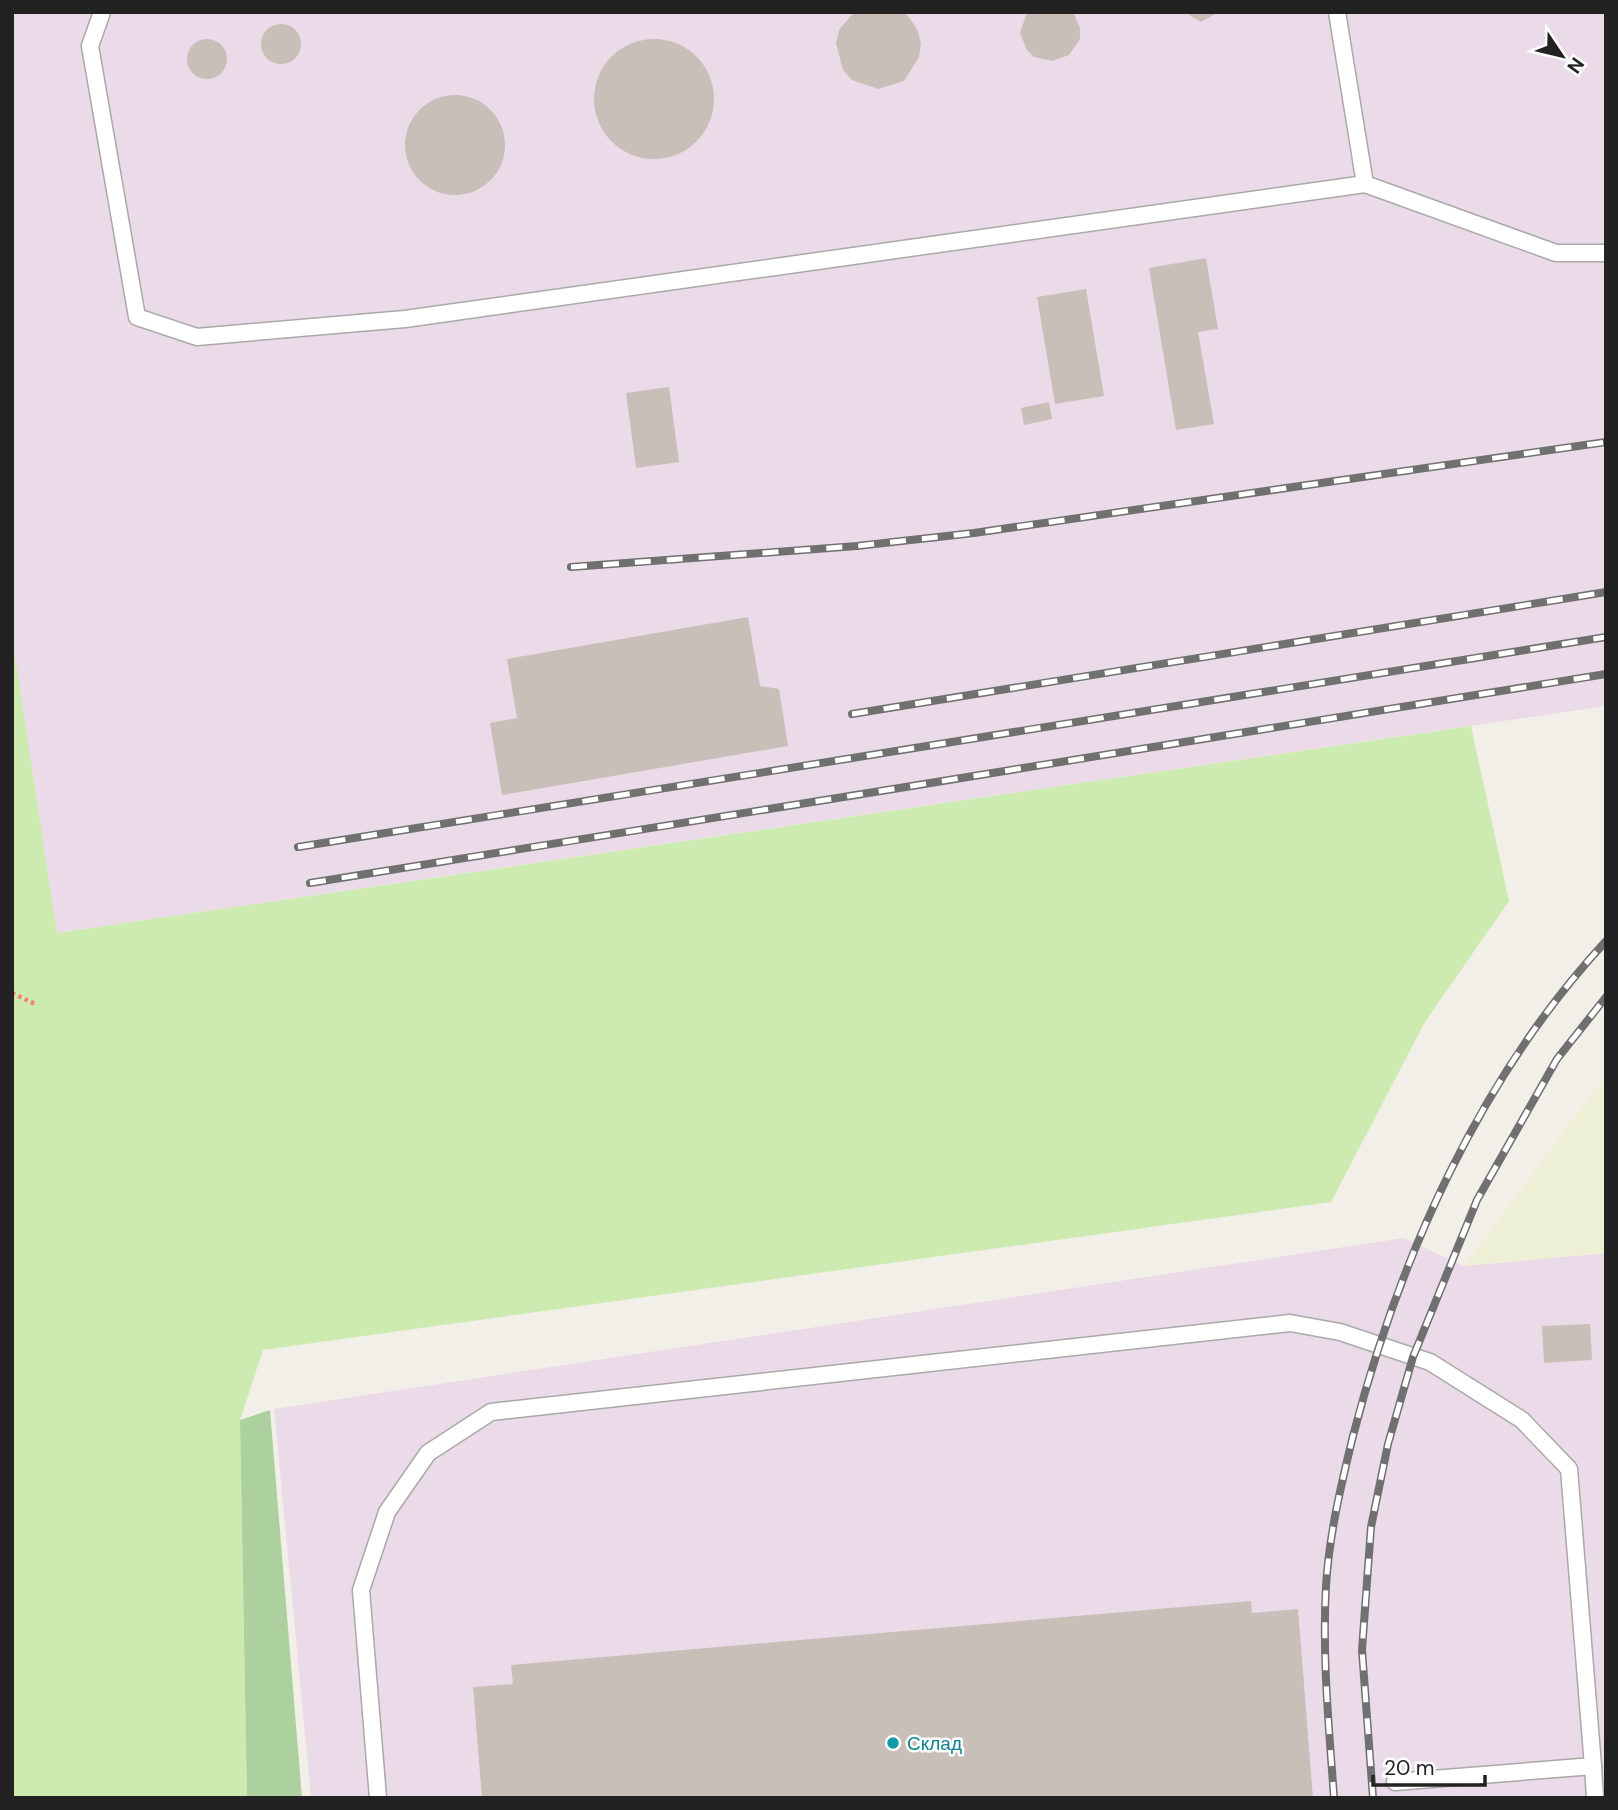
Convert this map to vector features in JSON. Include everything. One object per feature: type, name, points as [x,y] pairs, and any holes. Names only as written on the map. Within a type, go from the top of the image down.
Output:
[{"type":"lane","points":[[102,12],[90,46],[137,317],[197,337],[405,319],[1365,184],[1556,253],[1606,253]]},
{"type":"lane","points":[[1337,12],[1365,184]]},
{"type":"lane","points":[[378,1798],[361,1590],[387,1512],[428,1453],[491,1412],[1290,1323],[1340,1332],[1430,1362],[1522,1420],[1569,1469],[1595,1798]]},
{"type":"lane","points":[[1395,1782],[1593,1766]]},
{"type":"path","points":[[12,993],[37,1005]]},
{"type":"shaded area","points":[[12,12],[1606,12],[1606,706],[56,933],[12,640]]},
{"type":"shaded area","points":[[1404,1238],[1464,1266],[1606,1253],[1606,1798],[311,1798],[274,1409]]},
{"type":"green space","points":[[12,636],[57,933],[1471,726],[1509,901],[1425,1022],[1331,1202],[263,1350],[240,1420],[247,1798],[12,1798]]},
{"type":"green space","points":[[1606,1075],[1606,1253],[1464,1266]]},
{"type":"green space","points":[[270,1410],[302,1798],[247,1798],[240,1420]]},
{"type":"building","points":[[854,12],[903,12],[909,17],[917,29],[921,43],[919,57],[904,81],[878,89],[852,80],[843,70],[836,43],[839,30]]},
{"type":"building","points":[[1027,12],[1073,12],[1080,28],[1080,39],[1069,55],[1052,61],[1034,57],[1027,50],[1020,33]]},
{"type":"building","points":[[1184,12],[1219,12],[1201,22]]},
{"type":"building","points":[[281,24],[295,30],[301,44],[295,58],[281,64],[267,58],[261,44],[267,30]]},
{"type":"building","points":[[207,39],[221,45],[227,59],[221,73],[207,79],[193,73],[187,59],[193,45]]},
{"type":"building","points":[[654,39],[677,44],[696,57],[709,76],[714,99],[709,122],[696,141],[677,154],[654,159],[631,154],[612,141],[599,122],[594,99],[599,76],[612,57],[631,44]]},
{"type":"building","points":[[455,95],[483,103],[497,117],[505,145],[497,173],[483,187],[455,195],[427,187],[413,173],[405,145],[413,117],[427,103]]},
{"type":"building","points":[[1206,258],[1218,329],[1198,332],[1214,424],[1176,430],[1149,268]]},
{"type":"building","points":[[1086,289],[1104,396],[1055,404],[1037,297]]},
{"type":"building","points":[[669,387],[679,462],[636,468],[626,393]]},
{"type":"building","points":[[1049,402],[1052,419],[1024,425],[1021,408]]},
{"type":"building","points":[[748,617],[760,686],[779,689],[788,746],[502,795],[490,723],[517,718],[507,659]]},
{"type":"building","points":[[1590,1324],[1592,1360],[1544,1363],[1542,1326]]},
{"type":"building","name":"Склад","points":[[1251,1601],[1252,1613],[1298,1609],[1313,1798],[482,1798],[473,1687],[513,1684],[511,1665]]},
{"type":"railway","points":[[571,567],[857,546],[974,533],[1606,442]]},
{"type":"railway","points":[[852,714],[1606,592]]},
{"type":"railway","points":[[298,847],[1606,637]]},
{"type":"railway","points":[[310,883],[1606,674]]},
{"type":"railway","points":[[1334,1798],[1325,1666],[1328,1567],[1344,1473],[1372,1369],[1420,1237],[1483,1110],[1520,1051],[1561,994],[1606,941]]},
{"type":"railway","points":[[1373,1798],[1362,1650],[1371,1527],[1388,1444],[1413,1357],[1477,1200],[1557,1059],[1606,997]]},
{"type":"place","name":"Склад","points":[[893,1743]]}]
